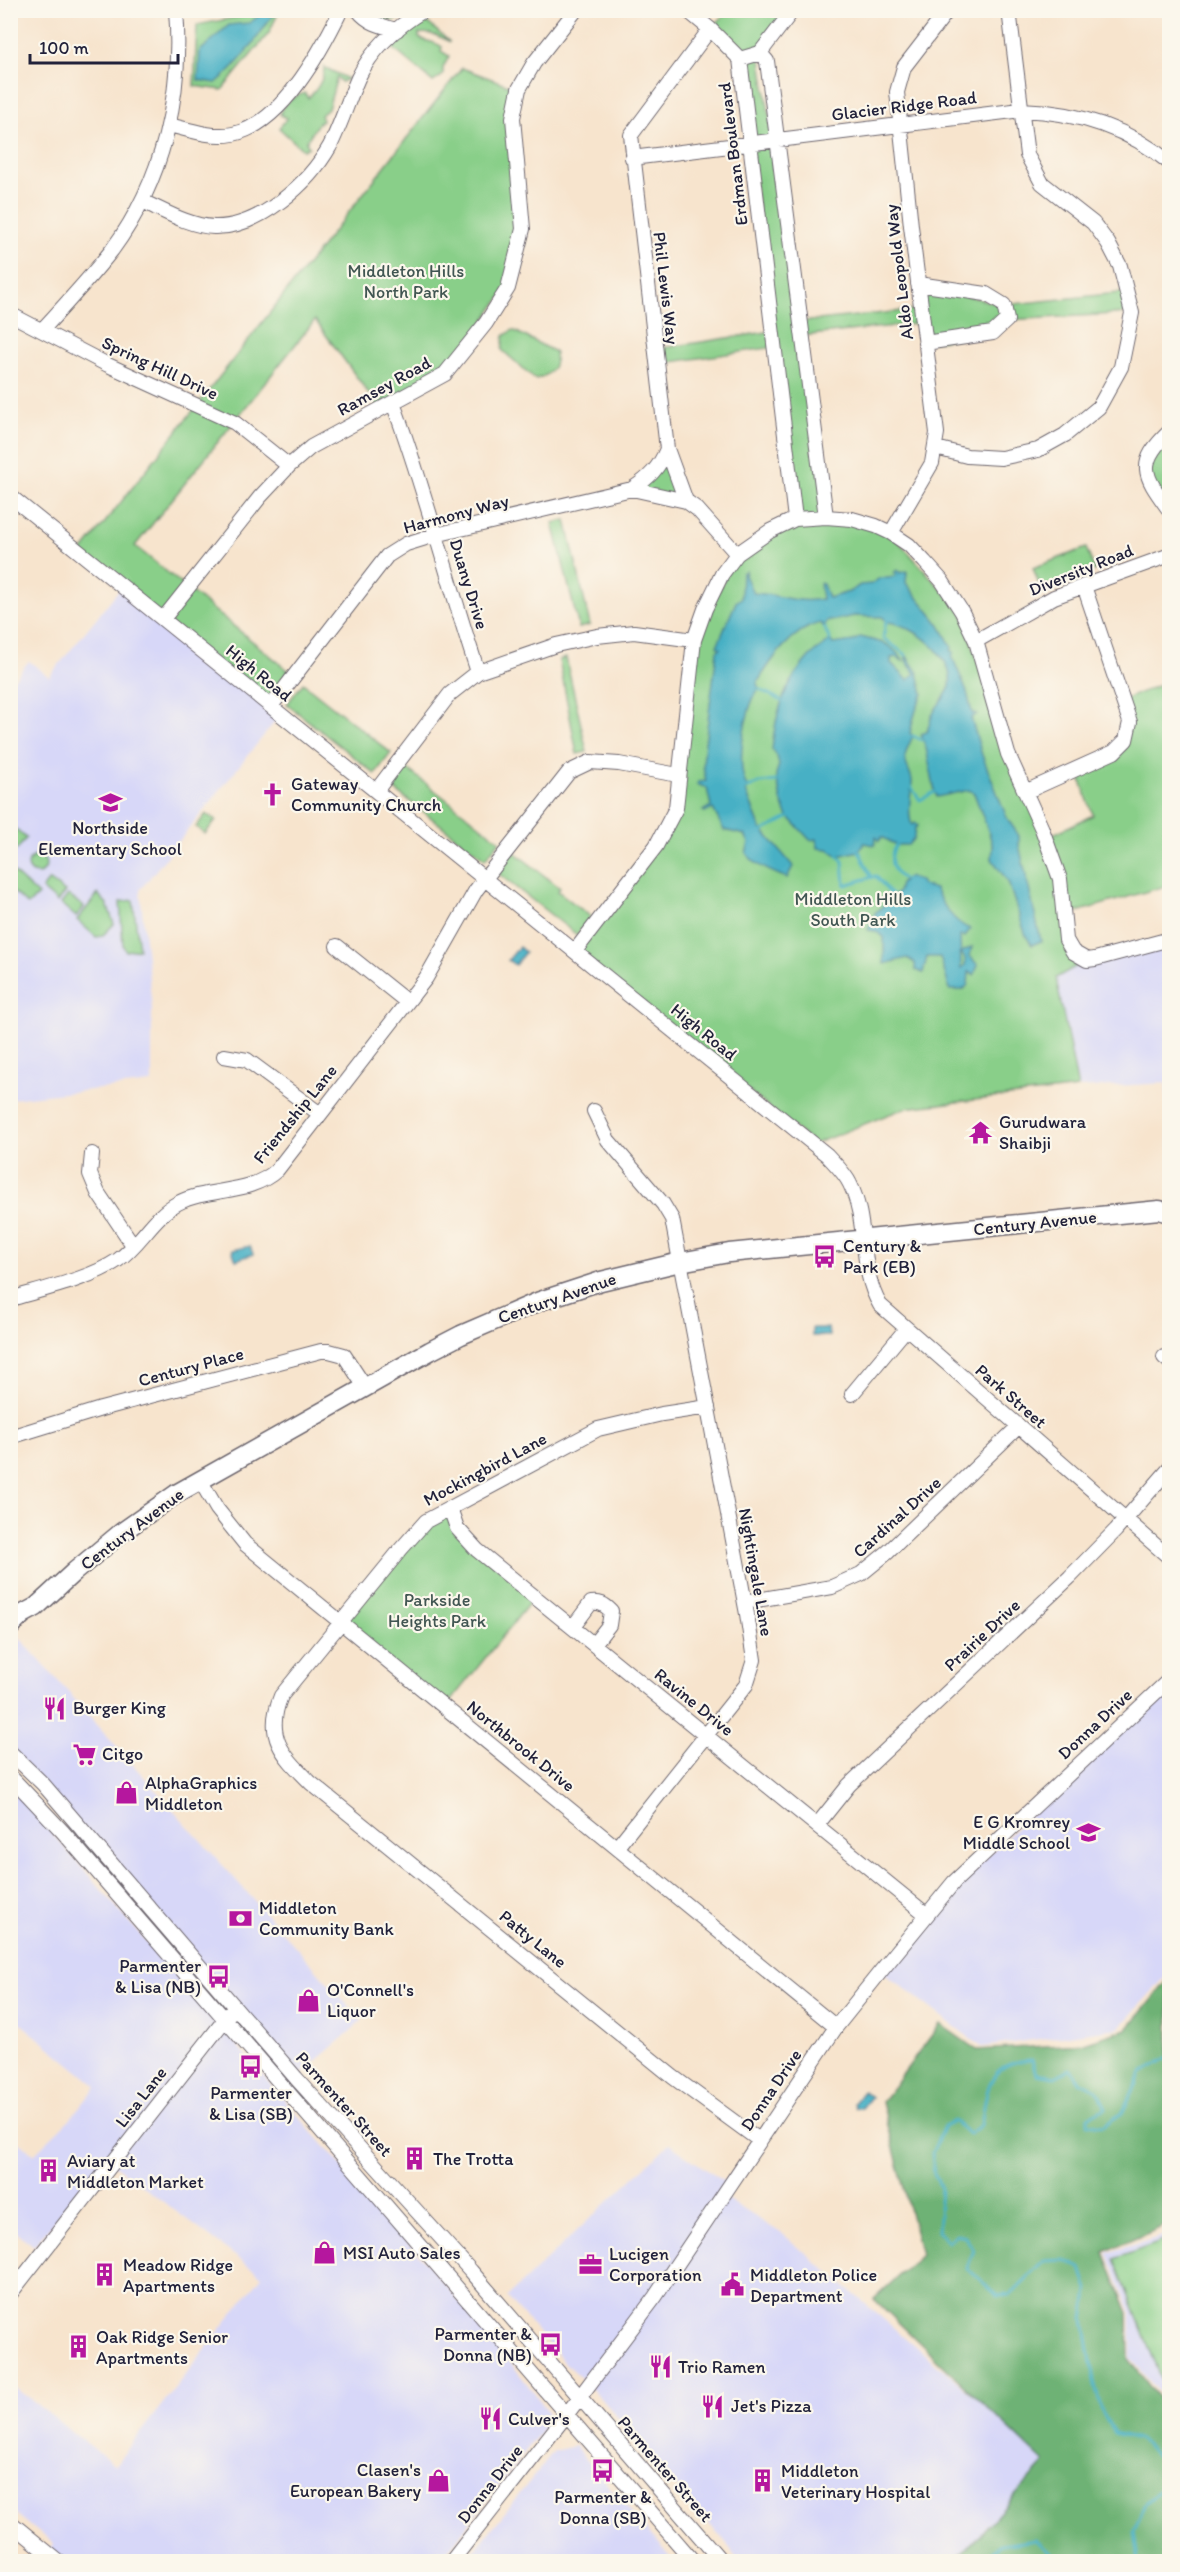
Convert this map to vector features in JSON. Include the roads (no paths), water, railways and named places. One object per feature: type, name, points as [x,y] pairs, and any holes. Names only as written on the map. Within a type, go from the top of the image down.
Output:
[{"type":"main road","name":"Century Avenue","points":[[10,1627],[122,1532],[200,1480],[461,1335],[540,1301],[600,1281],[729,1253],[1166,1209]]},
{"type":"main road","name":"Century Avenue","points":[[10,1643],[30,1621],[36,1607]]},
{"type":"street","points":[[42,330],[112,249],[142,201],[160,156],[169,125],[178,72],[176,10]]},
{"type":"street","points":[[169,125],[203,133],[226,135],[240,132],[256,124],[272,112],[301,79],[316,57],[341,10]]},
{"type":"street","points":[[358,10],[366,19],[375,24],[397,30]]},
{"type":"street","name":"Ramsey Road","points":[[163,619],[260,497],[289,465],[311,447],[445,374],[486,323],[508,288],[523,229],[513,118],[519,89],[534,63],[576,10]]},
{"type":"street","points":[[687,10],[740,59]]},
{"type":"street","points":[[793,10],[760,53],[767,61],[826,517]]},
{"type":"street","name":"Aldo Leopold Way","points":[[891,533],[932,463],[937,433],[897,92],[899,80],[912,56],[948,10]]},
{"type":"street","points":[[936,448],[967,456],[1000,458],[1038,450],[1065,435],[1099,407],[1121,367],[1132,314],[1120,266],[1108,243],[1093,223],[1042,183],[1027,155],[1009,10]]},
{"type":"street","points":[[142,201],[182,220],[215,227],[246,221],[269,208],[309,175],[329,147],[368,60],[382,43],[423,11]]},
{"type":"street","name":"Phil Lewis Way","points":[[710,29],[631,135],[632,158],[667,449],[686,501],[697,509],[737,554]]},
{"type":"street","name":"Erdman Boulevard","points":[[760,53],[740,59],[795,519]]},
{"type":"street","name":"Glacier Ridge Road","points":[[632,158],[1021,110],[1069,115],[1106,125],[1131,136],[1170,163]]},
{"type":"street","points":[[918,284],[986,294],[1004,304],[1007,320],[993,333],[925,344]]},
{"type":"street","name":"Spring Hill Drive","points":[[10,314],[108,365],[235,423],[289,465]]},
{"type":"street","name":"Duany Drive","points":[[393,403],[417,471],[478,672]]},
{"type":"street","points":[[1170,431],[1152,450],[1146,467],[1148,481],[1170,511]]},
{"type":"street","points":[[632,489],[649,478],[660,465],[667,449]]},
{"type":"street","name":"Harmony Way","points":[[271,706],[387,556],[406,544],[435,535],[632,489],[686,501]]},
{"type":"street","name":"High Road","points":[[10,496],[827,1155],[843,1173],[855,1195],[862,1240]]},
{"type":"street","points":[[575,951],[656,846],[676,808],[694,640],[705,609],[722,574],[737,554],[770,531],[795,519],[826,517],[852,519],[876,526],[909,545],[942,581],[962,612],[976,641],[1008,754],[1042,829],[1060,879],[1066,940],[1073,952],[1087,960],[1095,959],[1170,939]]},
{"type":"street","name":"Diversity Road","points":[[976,641],[1054,597],[1170,555]]},
{"type":"street","points":[[1025,792],[1114,752],[1126,740],[1130,722],[1084,586]]},
{"type":"street","points":[[376,791],[450,694],[478,672],[556,645],[597,636],[634,632],[694,640]]},
{"type":"street","points":[[484,878],[569,772],[581,765],[591,762],[619,764],[678,775]]},
{"type":"street","name":"Friendship Lane","points":[[10,1299],[100,1270],[120,1259],[160,1216],[177,1203],[263,1181],[272,1175],[426,978],[484,878]]},
{"type":"street","points":[[338,946],[407,1002]]},
{"type":"street","points":[[224,1056],[247,1060],[320,1114]]},
{"type":"street","name":"Nightingale Lane","points":[[594,1111],[608,1140],[663,1204],[672,1219],[754,1660],[746,1685],[617,1847]]},
{"type":"street","points":[[92,1154],[90,1174],[98,1193],[133,1245]]},
{"type":"street","name":"Park Street","points":[[862,1240],[872,1290],[880,1305],[1170,1558]]},
{"type":"street","points":[[852,1394],[906,1329]]},
{"type":"street","name":"Century Place","points":[[10,1437],[101,1409],[321,1351],[344,1355],[365,1387]]},
{"type":"street","name":"Mockingbird Lane","points":[[289,1761],[276,1739],[274,1721],[278,1702],[423,1524],[598,1429],[662,1414],[708,1407]]},
{"type":"street","name":"Cardinal Drive","points":[[744,1602],[832,1587],[861,1574],[912,1529],[1018,1427]]},
{"type":"street","name":"Prairie Drive","points":[[817,1825],[849,1785],[1061,1585],[1125,1519],[1170,1468]]},
{"type":"street","name":"Northbrook Drive","points":[[200,1480],[217,1509],[244,1544],[836,2027]]},
{"type":"street","name":"Ravine Drive","points":[[450,1508],[457,1527],[477,1550],[927,1915]]},
{"type":"street","points":[[573,1627],[591,1603],[602,1603],[606,1606],[611,1611],[611,1618],[594,1644]]},
{"type":"street","name":"Donna Drive","points":[[451,2562],[580,2398],[655,2297],[836,2027],[927,1915],[954,1882],[1170,1679]]},
{"type":"street","name":"Parmenter Street","points":[[10,1752],[43,1784],[296,2079],[471,2271],[722,2562]]},
{"type":"street","name":"Patty Lane","points":[[289,1761],[311,1783],[673,2077],[759,2140]]},
{"type":"street","name":"Parmenter Street","points":[[10,1776],[63,1832],[694,2562]]},
{"type":"street","name":"Lisa Lane","points":[[10,2295],[224,2019],[235,2008]]},
{"type":"street","points":[[10,2522],[58,2562]]},
{"type":"water","points":[[266,11],[275,11],[256,40],[233,67],[216,83],[198,80],[200,51],[229,25],[249,23]]},
{"type":"water","points":[[897,570],[900,573],[907,571],[906,583],[939,624],[952,647],[951,651],[954,652],[952,656],[967,692],[972,713],[977,714],[971,718],[982,755],[1007,818],[1019,836],[1019,845],[1041,941],[1032,945],[1026,936],[1008,882],[992,859],[993,847],[974,793],[969,790],[937,797],[935,792],[921,734],[927,732],[935,710],[950,686],[950,675],[946,663],[930,643],[908,628],[886,622],[883,617],[854,616],[826,622],[824,627],[820,623],[800,632],[783,647],[757,683],[759,689],[749,709],[743,738],[742,767],[748,788],[746,791],[760,827],[793,866],[787,878],[750,858],[746,853],[749,843],[745,835],[724,830],[713,809],[703,811],[711,806],[707,788],[697,784],[706,781],[703,766],[704,751],[717,651],[720,648],[717,646],[736,602],[741,598],[742,573],[746,571],[745,575],[753,593],[795,600],[812,600],[822,599],[820,583],[823,584],[828,598],[849,592],[860,585],[871,584],[880,578],[897,575],[894,573]]},
{"type":"water","points":[[860,637],[890,646],[904,662],[897,657],[891,658],[891,663],[908,680],[915,674],[906,660],[906,655],[918,673],[923,694],[918,703],[910,733],[913,736],[905,759],[912,779],[911,820],[912,825],[915,823],[918,826],[915,828],[914,838],[908,845],[896,845],[882,837],[879,841],[876,837],[875,845],[864,843],[859,851],[838,856],[828,849],[818,848],[817,839],[810,840],[787,815],[781,800],[776,774],[779,765],[777,756],[772,750],[778,712],[787,689],[800,668],[810,656],[830,640],[833,644],[854,641]]},
{"type":"water","points":[[908,877],[935,889],[945,907],[970,929],[965,937],[960,935],[961,968],[965,965],[965,959],[961,952],[972,947],[969,956],[978,965],[974,975],[969,972],[968,985],[963,990],[950,990],[940,957],[927,957],[923,973],[915,970],[915,963],[907,958],[884,964],[884,937],[875,931],[868,930],[875,913],[898,892],[900,884]]},
{"type":"water","points":[[519,947],[525,952],[515,965],[508,960]]},
{"type":"water","points":[[250,1246],[253,1254],[236,1260],[232,1250]]},
{"type":"water","points":[[812,1328],[828,1328],[829,1336],[812,1336]]},
{"type":"water","points":[[863,2091],[871,2097],[862,2108],[856,2108],[854,2103]]},
{"type":"waterway","points":[[886,622],[883,638],[906,655]]},
{"type":"waterway","points":[[824,627],[830,640]]},
{"type":"waterway","points":[[759,689],[782,701]]},
{"type":"waterway","points":[[913,736],[922,740]]},
{"type":"waterway","points":[[748,788],[760,783],[777,781]]},
{"type":"waterway","points":[[911,787],[920,800],[935,792]]},
{"type":"waterway","points":[[763,831],[790,817]]},
{"type":"waterway","points":[[896,845],[892,855],[892,865],[900,877],[905,880]]},
{"type":"waterway","points":[[859,851],[871,876]]},
{"type":"waterway","points":[[838,856],[843,861],[845,885],[876,876],[892,896]]},
{"type":"waterway","points":[[1138,2562],[1134,2531],[1145,2503],[1167,2485],[1164,2462],[1138,2439],[1114,2433],[1102,2412],[1094,2381],[1084,2320],[1088,2290],[1081,2268],[1064,2260],[1044,2261],[1010,2295],[998,2296],[967,2268],[974,2250],[965,2237],[956,2235],[948,2242],[938,2231],[941,2188],[934,2174],[932,2153],[944,2126],[954,2121],[969,2134],[981,2125],[988,2089],[998,2072],[1006,2066],[1032,2060],[1036,2074],[1055,2077],[1070,2069],[1081,2082],[1097,2090],[1106,2108],[1088,2117],[1088,2124],[1103,2126],[1122,2113],[1142,2073],[1167,2058],[1170,2060]]},
{"type":"waterway","points":[[982,2562],[1001,2545],[1036,2540],[1060,2562]]},
{"type":"place","name":"Gateway Community Church","points":[[273,794]]},
{"type":"place","name":"Northside Elementary School","points":[[110,802]]},
{"type":"place","name":"Gurudwara Shaibji","points":[[981,1132]]},
{"type":"place","name":"Century & Park (EB)","points":[[825,1256]]},
{"type":"place","name":"Burger King","points":[[55,1708]]},
{"type":"place","name":"Citgo","points":[[84,1754]]},
{"type":"place","name":"AlphaGraphics Middleton","points":[[127,1793]]},
{"type":"place","name":"E G Kromrey Middle School","points":[[1088,1832]]},
{"type":"place","name":"Middleton Community Bank","points":[[241,1918]]},
{"type":"place","name":"Parmenter & Lisa (NB)","points":[[219,1976]]},
{"type":"place","name":"O'Connell's Liquor","points":[[309,2000]]},
{"type":"place","name":"Parmenter & Lisa (SB)","points":[[251,2067]]},
{"type":"place","name":"The Trotta","points":[[415,2159]]},
{"type":"place","name":"Aviary at Middleton Market","points":[[49,2171]]},
{"type":"place","name":"MSI Auto Sales","points":[[325,2253]]},
{"type":"place","name":"Lucigen Corporation","points":[[591,2264]]},
{"type":"place","name":"Meadow Ridge Apartments","points":[[105,2275]]},
{"type":"place","name":"Middleton Police Department","points":[[732,2285]]},
{"type":"place","name":"Parmenter & Donna (NB)","points":[[550,2344]]},
{"type":"place","name":"Oak Ridge Senior Apartments","points":[[78,2347]]},
{"type":"place","name":"Trio Ramen","points":[[660,2367]]},
{"type":"place","name":"Jet's Pizza","points":[[713,2406]]},
{"type":"place","name":"Culver's","points":[[490,2419]]},
{"type":"place","name":"Parmenter & Donna (SB)","points":[[603,2471]]},
{"type":"place","name":"Clasen's European Bakery","points":[[439,2480]]},
{"type":"place","name":"Middleton Veterinary Hospital","points":[[763,2481]]},
{"type":"park label","name":"Middleton Hills North Park","points":[[406,281]]},
{"type":"park label","name":"Middleton Hills South Park","points":[[853,909]]},
{"type":"park label","name":"Parkside Heights Park","points":[[437,1610]]}]
